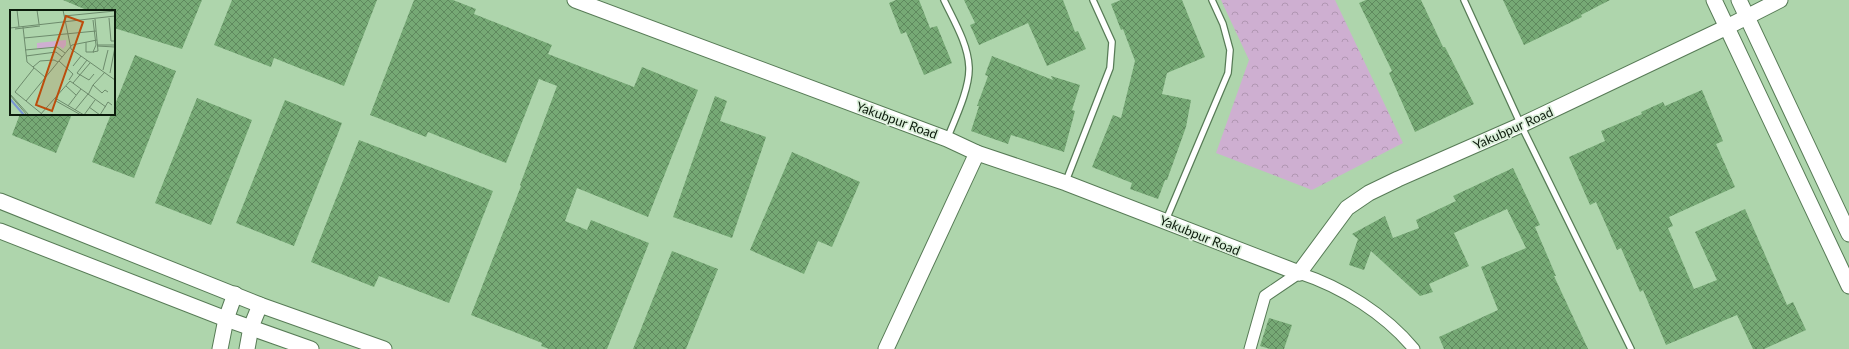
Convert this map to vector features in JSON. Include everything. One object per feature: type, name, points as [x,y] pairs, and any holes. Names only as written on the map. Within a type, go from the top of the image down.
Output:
[{"type":"street","points":[[1714,0],[1849,286]]},
{"type":"street","points":[[1739,0],[1849,234]]},
{"type":"street","name":"Yakubpur Road","points":[[583,1],[947,139],[977,153],[1066,183],[1299,273],[1347,208],[1369,193],[1521,125],[1780,0]]},
{"type":"street","points":[[886,349],[977,153]]},
{"type":"street","points":[[0,201],[260,305],[384,349]]},
{"type":"street","points":[[0,231],[226,319],[312,349]]},
{"type":"street","points":[[1250,349],[1265,296],[1299,273],[1316,279],[1348,295],[1384,319],[1400,332],[1414,349]]},
{"type":"street","points":[[220,349],[226,319],[235,294]]},
{"type":"street","points":[[247,349],[252,327],[260,305]]},
{"type":"lane","points":[[944,0],[966,49],[969,68],[966,87],[947,139]]},
{"type":"lane","points":[[1066,183],[1110,68],[1112,42],[1093,0]]},
{"type":"lane","points":[[1166,221],[1228,73],[1230,50],[1223,24],[1212,0]]},
{"type":"lane","points":[[1464,0],[1521,125],[1631,349]]},
{"type":"green space","points":[[1221,0],[1335,0],[1403,143],[1312,190],[1216,153],[1249,60]]},
{"type":"building","points":[[63,0],[202,0],[182,49],[115,28],[115,10],[87,10]]},
{"type":"building","points":[[232,0],[377,0],[344,86],[274,58],[271,67],[214,45]]},
{"type":"building","points":[[414,0],[453,0],[476,9],[474,14],[552,45],[548,54],[634,87],[642,67],[698,90],[648,217],[577,188],[565,221],[587,230],[591,220],[649,243],[607,349],[549,349],[541,346],[542,343],[471,315],[521,186],[520,185],[557,86],[539,79],[506,163],[428,132],[426,137],[370,115]]},
{"type":"building","points":[[896,0],[919,0],[930,28],[937,26],[952,63],[924,75],[906,32],[901,34],[889,3]]},
{"type":"building","points":[[964,0],[1063,0],[1075,32],[1078,31],[1086,49],[1047,66],[1028,23],[979,45],[970,25],[975,23]]},
{"type":"building","points":[[1121,0],[1182,0],[1205,57],[1167,73],[1162,94],[1191,100],[1186,127],[1167,180],[1165,180],[1158,199],[1130,189],[1132,183],[1092,167],[1113,115],[1121,118],[1135,61],[1123,29],[1121,30],[1111,4]]},
{"type":"building","points":[[1366,0],[1421,0],[1443,47],[1445,47],[1474,104],[1415,132],[1389,73],[1392,71],[1359,3]]},
{"type":"building","points":[[1503,0],[1610,0],[1581,15],[1582,17],[1524,45]]},
{"type":"building","points":[[135,55],[176,71],[134,178],[92,162],[111,115],[115,115],[115,105]]},
{"type":"building","points":[[992,56],[1053,80],[1051,76],[1080,85],[1072,110],[1075,111],[1064,152],[1011,135],[1008,144],[971,131],[979,106],[977,106],[988,76],[985,75]]},
{"type":"building","points":[[1702,90],[1723,141],[1716,144],[1735,187],[1669,217],[1673,226],[1668,228],[1694,289],[1717,280],[1695,232],[1745,209],[1787,305],[1793,302],[1806,330],[1764,349],[1753,349],[1737,315],[1666,345],[1643,290],[1640,292],[1621,248],[1617,250],[1596,202],[1590,205],[1569,157],[1605,141],[1601,131],[1642,114],[1641,112],[1663,102],[1665,106]]},
{"type":"building","points":[[715,96],[727,101],[720,121],[766,137],[732,238],[673,217]]},
{"type":"building","points":[[197,98],[252,120],[211,225],[155,203]]},
{"type":"building","points":[[285,100],[342,123],[294,246],[236,223]]},
{"type":"building","points":[[20,115],[72,115],[56,153],[12,135]]},
{"type":"building","points":[[359,140],[493,191],[449,303],[379,276],[374,287],[311,262]]},
{"type":"building","points":[[792,152],[860,182],[832,247],[818,241],[804,274],[750,250]]},
{"type":"building","points":[[1513,168],[1540,225],[1535,227],[1556,276],[1554,276],[1588,349],[1444,349],[1439,337],[1498,310],[1481,267],[1526,248],[1507,209],[1454,233],[1469,266],[1429,284],[1433,292],[1420,296],[1371,251],[1364,270],[1349,265],[1358,239],[1352,234],[1385,216],[1393,238],[1419,228],[1416,220],[1456,201],[1453,196]]},
{"type":"building","points":[[672,251],[718,269],[686,349],[633,349]]},
{"type":"building","points":[[1269,318],[1292,325],[1284,349],[1270,349],[1260,346]]}]
